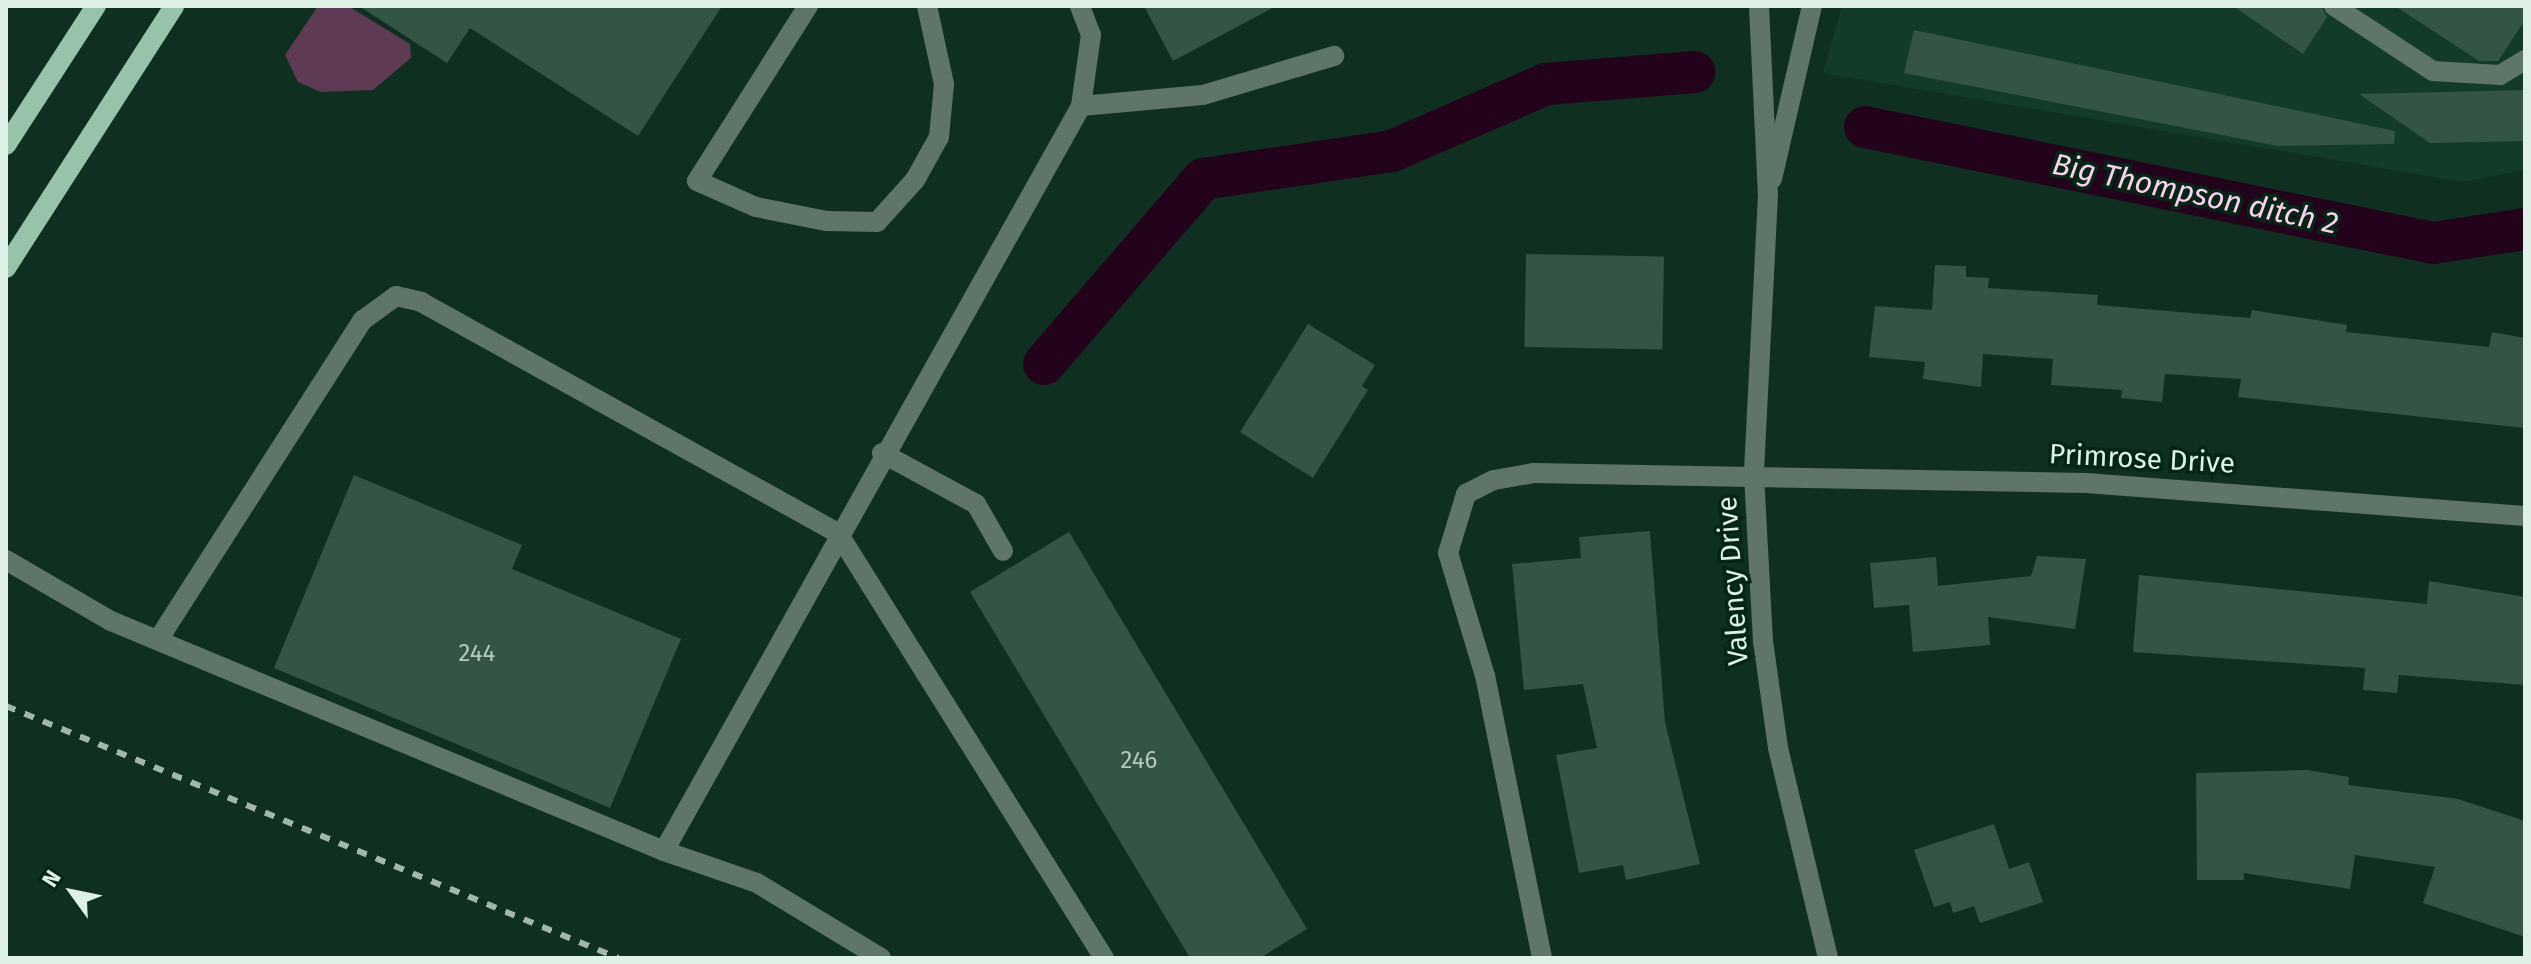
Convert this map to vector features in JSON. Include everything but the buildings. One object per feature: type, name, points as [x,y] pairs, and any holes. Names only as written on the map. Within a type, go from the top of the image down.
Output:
[{"type":"main road","points":[[6,145],[96,6]]},
{"type":"main road","points":[[6,268],[174,6]]},
{"type":"street","points":[[808,6],[697,181],[756,207],[864,222],[877,222],[915,180],[939,137],[944,84],[927,6]]},
{"type":"street","points":[[664,851],[882,453],[1081,106],[1091,35],[1080,6]]},
{"type":"street","name":"Valency Drive","points":[[1759,6],[1768,195],[1754,475],[1769,697],[1828,958]]},
{"type":"street","name":"Valency Drive","points":[[1768,195],[1812,6]]},
{"type":"street","points":[[2334,6],[2433,71],[2500,75],[2525,60]]},
{"type":"street","points":[[1081,106],[1203,95],[1334,56]]},
{"type":"street","points":[[158,640],[363,320],[396,296],[421,302],[838,533],[1104,958]]},
{"type":"street","points":[[882,453],[976,504],[1003,551]]},
{"type":"street","name":"Primrose Drive","points":[[1542,958],[1485,676],[1467,634],[1448,553],[1466,494],[1534,473],[1754,475],[2086,483],[2525,516]]},
{"type":"street","points":[[6,560],[158,640],[664,851],[757,883],[881,958]]},
{"type":"shaded area","points":[[318,6],[348,6],[410,44],[411,58],[373,90],[321,92],[298,82],[285,55]]},
{"type":"shaded area","points":[[1842,6],[2525,6],[2525,170],[2463,182],[1823,73]]},
{"type":"waterway","name":"Big Thompson ditch 2","points":[[1044,364],[1203,179],[1392,151],[1546,84],[1695,72]]},
{"type":"waterway","name":"Big Thompson ditch 2","points":[[1865,127],[2433,243],[2525,229]]},
{"type":"railway","points":[[6,706],[618,958]]}]
